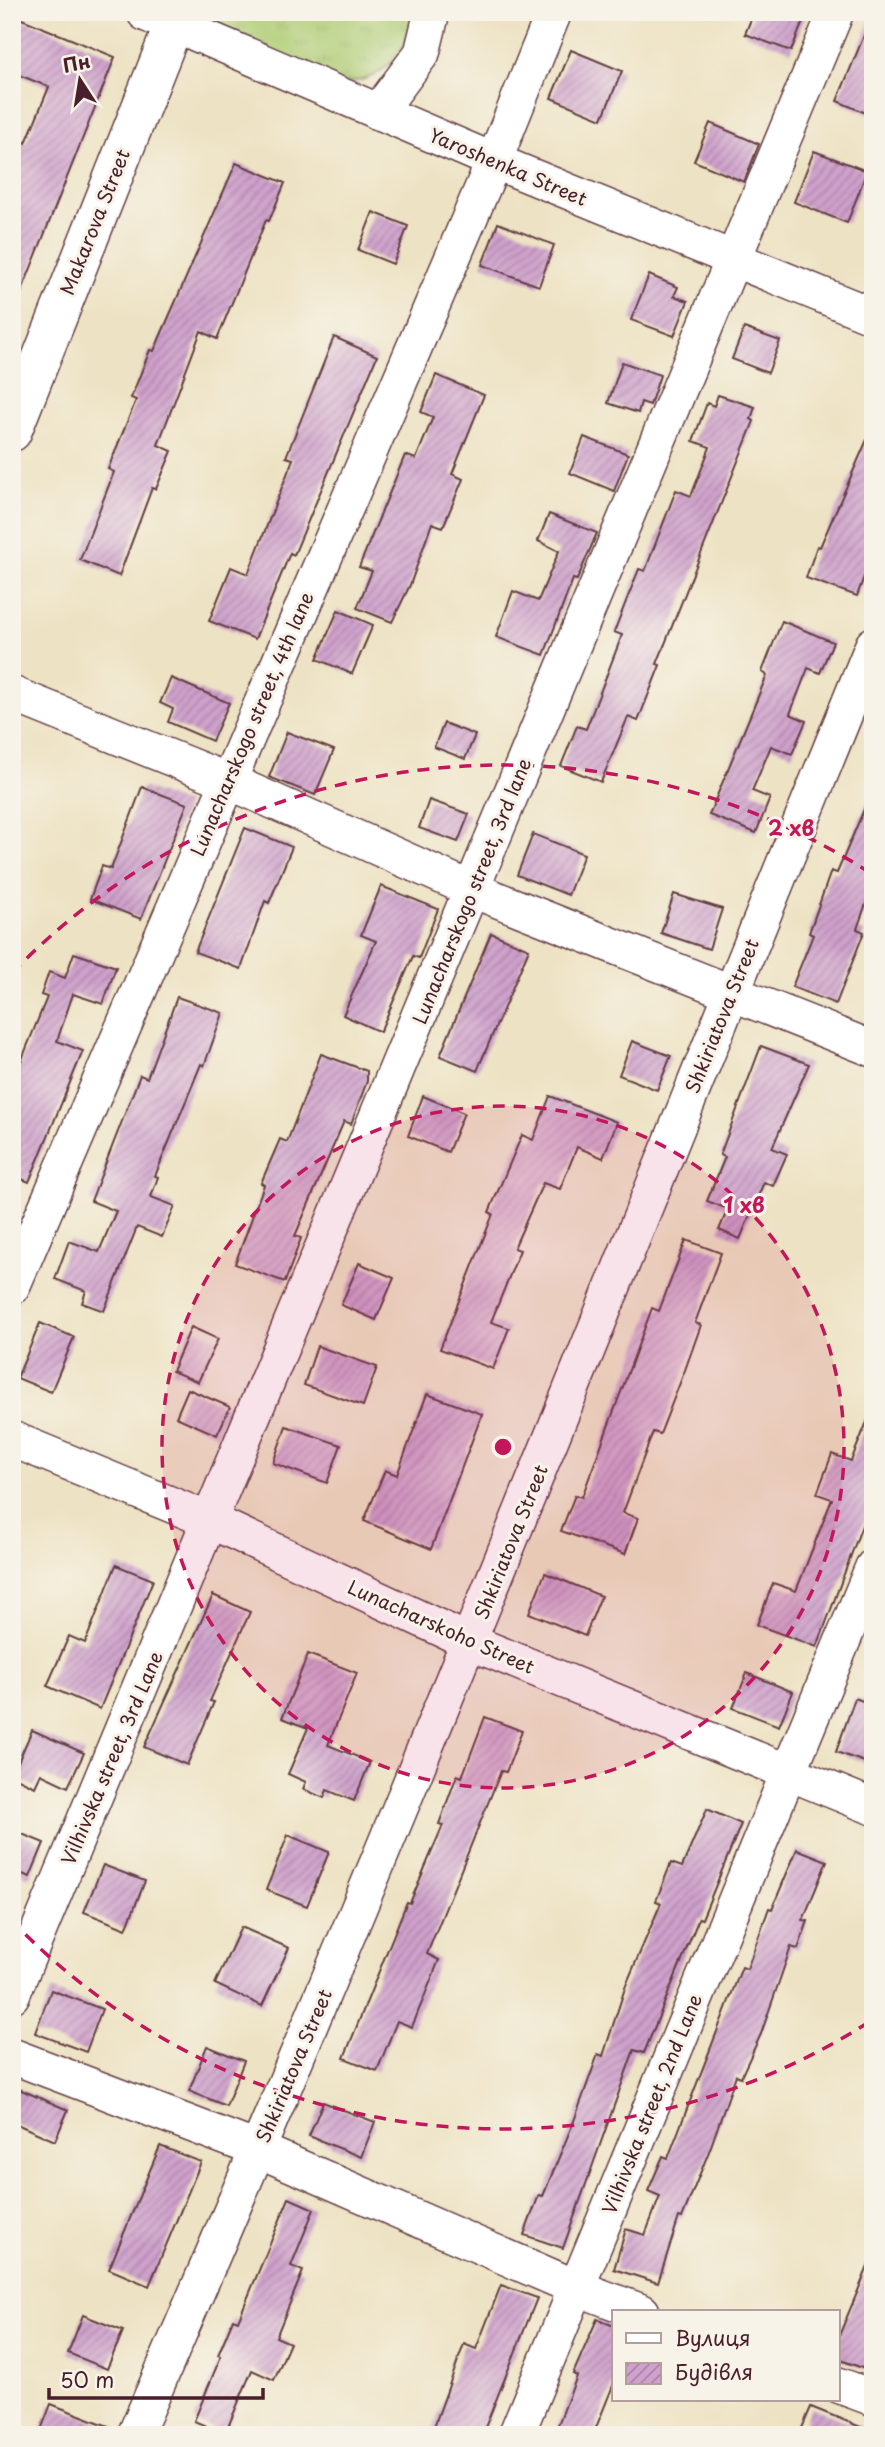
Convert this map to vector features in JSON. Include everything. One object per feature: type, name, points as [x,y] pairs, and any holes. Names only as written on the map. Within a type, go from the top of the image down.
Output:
[{"type":"street","points":[[378,112],[422,53],[432,12]]},
{"type":"street","name":"Lunacharskogo street, 4th lane","points":[[12,1287],[494,161],[554,12]]},
{"type":"street","name":"Lunacharskogo street, 3rd lane","points":[[211,1521],[731,260],[836,12]]},
{"type":"street","name":"Yaroshenka Street","points":[[170,15],[378,112],[731,260],[873,316]]},
{"type":"street","name":"Makarova Street","points":[[12,432],[170,15]]},
{"type":"street","name":"Shkiriatova Street","points":[[135,2435],[259,2150],[470,1642],[873,645]]},
{"type":"street","points":[[12,694],[228,780],[473,890],[873,1049]]},
{"type":"street","name":"Lunacharskoho Street","points":[[12,1439],[211,1521],[470,1642],[873,1807]]},
{"type":"street","name":"Vilhivska street, 3rd Lane","points":[[12,1995],[211,1521]]},
{"type":"street","name":"Vilhivska street, 2nd Lane","points":[[516,2435],[873,1567]]},
{"type":"street","points":[[12,2056],[259,2150],[577,2288],[637,2310]]},
{"type":"street","points":[[840,2386],[873,2398]]},
{"type":"green space","points":[[218,12],[415,12],[406,41],[390,63],[368,78],[338,83],[212,24]]},
{"type":"building","points":[[754,12],[807,12],[791,51],[745,34]]},
{"type":"building","points":[[12,15],[115,57],[13,313],[12,152],[17,139],[26,143],[49,87],[12,72]]},
{"type":"building","points":[[873,17],[873,116],[837,101]]},
{"type":"building","points":[[571,50],[622,71],[602,119],[551,98]]},
{"type":"building","points":[[710,123],[759,144],[744,182],[694,161]]},
{"type":"building","points":[[814,151],[867,171],[847,223],[794,202]]},
{"type":"building","points":[[236,163],[285,183],[269,221],[266,220],[217,339],[201,331],[158,445],[172,451],[156,489],[152,488],[119,576],[80,560],[114,472],[108,469],[136,400],[131,398],[150,350],[154,351]]},
{"type":"building","points":[[373,212],[408,226],[393,264],[358,250]]},
{"type":"building","points":[[498,223],[554,245],[539,286],[482,265]]},
{"type":"building","points":[[649,275],[678,287],[674,296],[688,301],[674,336],[631,320]]},
{"type":"building","points":[[744,328],[780,341],[768,373],[732,359]]},
{"type":"building","points":[[334,337],[377,356],[294,555],[290,553],[255,639],[209,621],[231,567],[248,574],[293,459],[286,457]]},
{"type":"building","points":[[622,362],[660,375],[650,405],[641,402],[638,413],[608,403]]},
{"type":"building","points":[[436,375],[484,395],[452,474],[463,479],[443,527],[432,523],[410,585],[392,622],[357,608],[372,571],[359,567],[405,455],[416,459],[433,417],[421,412]]},
{"type":"building","points":[[718,395],[755,407],[751,419],[754,421],[657,664],[660,665],[638,721],[628,717],[601,782],[561,766],[577,726],[586,729],[622,635],[614,632],[639,569],[645,571],[676,490],[691,496],[710,447],[693,441],[707,403],[714,406]]},
{"type":"building","points":[[873,426],[873,552],[857,596],[806,578],[817,546],[820,547]]},
{"type":"building","points":[[584,437],[628,454],[614,491],[570,473]]},
{"type":"building","points":[[549,514],[597,533],[577,580],[573,579],[544,655],[496,637],[513,591],[538,601],[559,551],[538,541]]},
{"type":"building","points":[[338,610],[373,625],[352,674],[317,659]]},
{"type":"building","points":[[782,621],[833,642],[820,673],[808,668],[790,714],[806,721],[792,754],[771,746],[752,791],[770,798],[756,833],[709,815],[767,675],[762,672]]},
{"type":"building","points":[[171,678],[229,703],[212,741],[168,722],[173,709],[160,703]]},
{"type":"building","points":[[444,723],[475,735],[465,759],[434,747]]},
{"type":"building","points":[[287,732],[334,750],[315,795],[269,777]]},
{"type":"building","points":[[142,787],[187,804],[141,919],[90,899],[102,866],[111,869]]},
{"type":"building","points":[[873,788],[873,884],[857,929],[864,932],[836,1004],[792,987],[813,935],[809,933],[831,871],[837,873]]},
{"type":"building","points":[[429,800],[469,814],[458,842],[419,828]]},
{"type":"building","points":[[245,828],[292,847],[269,903],[265,901],[241,969],[195,952]]},
{"type":"building","points":[[533,834],[584,854],[568,895],[517,875]]},
{"type":"building","points":[[381,886],[438,909],[419,958],[413,956],[380,1032],[343,1015],[376,941],[361,935]]},
{"type":"building","points":[[674,894],[722,909],[709,949],[661,933]]},
{"type":"building","points":[[491,933],[529,949],[477,1071],[440,1056]]},
{"type":"building","points":[[74,953],[116,967],[103,1004],[73,994],[57,1041],[83,1051],[29,1182],[12,1175],[12,1084],[47,997],[41,995],[49,972],[65,978]]},
{"type":"building","points":[[177,997],[223,1013],[204,1066],[201,1064],[155,1176],[158,1177],[151,1197],[175,1206],[162,1237],[137,1227],[104,1311],[82,1303],[86,1291],[55,1279],[69,1241],[99,1252],[116,1211],[91,1201],[140,1075],[147,1078]]},
{"type":"building","points":[[632,1041],[671,1056],[657,1090],[619,1075]]},
{"type":"building","points":[[761,1046],[809,1064],[772,1148],[787,1154],[773,1186],[764,1182],[740,1239],[719,1230],[728,1209],[707,1201],[725,1157],[720,1155]]},
{"type":"building","points":[[321,1054],[367,1071],[367,1081],[351,1124],[344,1121],[295,1236],[301,1238],[285,1282],[235,1264],[264,1185],[261,1183],[280,1139],[287,1142]]},
{"type":"building","points":[[423,1096],[464,1113],[448,1152],[408,1136]]},
{"type":"building","points":[[550,1096],[617,1122],[603,1158],[577,1147],[560,1189],[543,1183],[514,1248],[520,1250],[491,1322],[509,1328],[493,1369],[440,1349],[493,1214],[489,1212],[522,1135],[533,1140]]},
{"type":"building","points":[[686,1240],[721,1253],[695,1323],[701,1325],[685,1370],[660,1434],[653,1432],[623,1513],[638,1518],[625,1554],[561,1531],[575,1495],[582,1497],[652,1308],[659,1311]]},
{"type":"building","points":[[359,1263],[394,1278],[376,1320],[341,1305]]},
{"type":"building","points":[[40,1323],[74,1337],[51,1392],[17,1378]]},
{"type":"building","points":[[191,1327],[218,1339],[198,1382],[172,1371]]},
{"type":"building","points":[[317,1346],[377,1367],[363,1406],[304,1385]]},
{"type":"building","points":[[188,1389],[230,1407],[217,1435],[176,1417]]},
{"type":"building","points":[[427,1394],[482,1414],[431,1549],[364,1521],[385,1470],[397,1475]]},
{"type":"building","points":[[872,1410],[873,1514],[867,1512],[817,1647],[757,1625],[773,1583],[796,1591],[832,1499],[817,1494],[832,1454],[851,1461]]},
{"type":"building","points":[[286,1426],[341,1445],[327,1483],[273,1463]]},
{"type":"building","points":[[116,1565],[153,1580],[100,1709],[47,1686],[69,1636],[85,1643]]},
{"type":"building","points":[[545,1573],[601,1596],[585,1636],[529,1613]]},
{"type":"building","points":[[213,1595],[250,1612],[210,1701],[214,1702],[187,1765],[144,1747]]},
{"type":"building","points":[[308,1654],[357,1673],[328,1745],[370,1762],[354,1801],[327,1790],[324,1798],[303,1789],[306,1782],[288,1774],[308,1728],[282,1718]]},
{"type":"building","points":[[747,1673],[793,1692],[779,1726],[733,1708]]},
{"type":"building","points":[[855,1698],[873,1705],[873,1765],[836,1752]]},
{"type":"building","points":[[485,1717],[522,1731],[506,1772],[501,1771],[427,1954],[439,1960],[412,2027],[397,2021],[377,2071],[344,2058],[407,1902],[410,1903],[443,1825],[439,1824],[457,1775],[462,1777]]},
{"type":"building","points":[[32,1730],[84,1753],[68,1787],[41,1774],[35,1787],[12,1776]]},
{"type":"building","points":[[707,1809],[741,1824],[644,2053],[634,2050],[563,2248],[524,2235],[539,2195],[543,2196],[574,2121],[598,2054],[603,2056],[626,1985],[661,1903],[656,1901],[671,1863],[682,1867]]},
{"type":"building","points":[[12,1830],[44,1843],[30,1877],[12,1870]]},
{"type":"building","points":[[288,1835],[329,1852],[307,1906],[266,1890]]},
{"type":"building","points":[[797,1849],[827,1861],[803,1920],[808,1921],[798,1949],[791,1947],[761,2034],[741,2077],[736,2075],[710,2149],[682,2218],[679,2217],[658,2283],[614,2269],[626,2229],[645,2235],[660,2196],[648,2191],[663,2156],[668,2158],[742,1967],[747,1969],[769,1908],[772,1909]]},
{"type":"building","points":[[103,1865],[145,1881],[126,1929],[84,1912]]},
{"type":"building","points":[[241,1927],[289,1948],[262,2006],[215,1984]]},
{"type":"building","points":[[51,1990],[102,2009],[86,2052],[35,2033]]},
{"type":"building","points":[[207,2046],[244,2061],[226,2106],[189,2091]]},
{"type":"building","points":[[12,2086],[68,2110],[55,2141],[12,2122]]},
{"type":"building","points":[[323,2102],[375,2122],[361,2157],[309,2136]]},
{"type":"building","points":[[160,2146],[201,2162],[149,2286],[109,2269]]},
{"type":"building","points":[[289,2198],[314,2209],[291,2266],[303,2271],[276,2337],[290,2343],[274,2380],[252,2370],[225,2434],[194,2421],[233,2319],[238,2321]]},
{"type":"building","points":[[873,2255],[873,2372],[840,2360],[840,2333]]},
{"type":"building","points":[[501,2285],[537,2298],[482,2435],[431,2435],[464,2344],[476,2349]]},
{"type":"building","points":[[83,2315],[123,2331],[107,2369],[68,2353]]},
{"type":"building","points":[[597,2319],[612,2325],[612,2388],[593,2435],[554,2435],[577,2376],[573,2374]]},
{"type":"building","points":[[51,2404],[116,2429],[115,2435],[39,2435]]},
{"type":"building","points":[[811,2407],[873,2432],[873,2435],[799,2435]]}]
